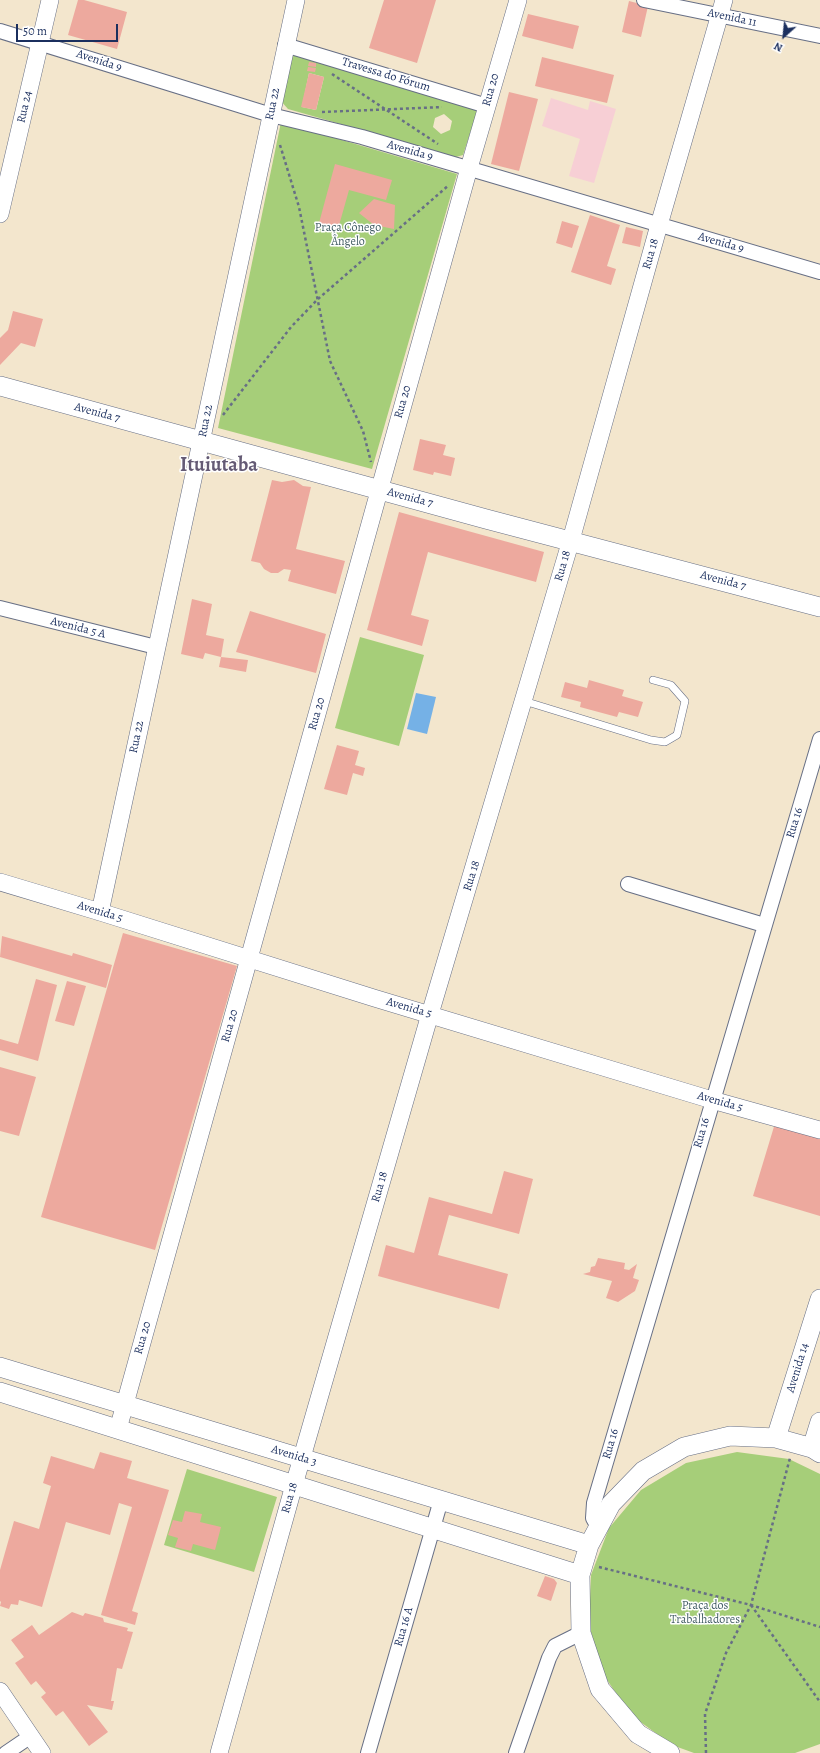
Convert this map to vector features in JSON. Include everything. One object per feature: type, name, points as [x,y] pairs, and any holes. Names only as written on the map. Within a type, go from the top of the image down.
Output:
[{"type":"main road","name":"Avenida 7","points":[[0,386],[379,490],[820,606]]},
{"type":"main road","name":"Avenida 14","points":[[786,1440],[820,1299]]},
{"type":"main road","name":"Avenida 3","points":[[0,1367],[441,1500],[584,1561]]},
{"type":"main road","points":[[0,1392],[433,1528],[584,1561]]},
{"type":"main road","points":[[670,1753],[638,1734],[600,1689],[580,1633],[584,1561],[598,1527],[611,1504],[643,1471],[684,1447],[730,1436],[786,1440],[816,1450],[820,1422]]},
{"type":"street","name":"Rua 24","points":[[0,214],[50,0]]},
{"type":"street","name":"Rua 22","points":[[100,912],[156,647],[202,442],[285,45],[296,0]]},
{"type":"street","name":"Rua 20","points":[[118,1429],[469,168],[518,0]]},
{"type":"street","name":"Avenida 11","points":[[644,0],[722,8],[820,36]]},
{"type":"street","name":"Rua 18","points":[[220,1753],[294,1485],[430,1014],[571,540],[659,225],[722,8]]},
{"type":"street","name":"Avenida 9","points":[[0,31],[40,42],[271,115],[362,137],[820,272]]},
{"type":"street","name":"Travessa do Fórum","points":[[285,45],[487,106]]},
{"type":"street","name":"Avenida 5 A","points":[[0,608],[156,647]]},
{"type":"street","name":"Rua 16","points":[[598,1527],[593,1518],[594,1503],[820,739]]},
{"type":"street","name":"Avenida 5","points":[[0,882],[712,1100],[820,1130]]},
{"type":"street","points":[[628,884],[764,925]]},
{"type":"street","name":"Rua 16 A","points":[[368,1753],[441,1500]]},
{"type":"street","points":[[516,1753],[549,1658],[555,1646],[580,1633]]},
{"type":"street","points":[[0,1691],[42,1753]]},
{"type":"street","points":[[6,1753],[31,1736]]},
{"type":"lane","points":[[524,701],[651,740],[665,742],[677,735],[685,701],[671,685],[653,680]]},
{"type":"path","points":[[331,73],[440,146]]},
{"type":"path","points":[[319,112],[448,107]]},
{"type":"path","points":[[278,138],[299,207],[330,361],[363,430],[379,490]]},
{"type":"path","points":[[221,418],[291,327],[318,299],[469,168]]},
{"type":"path","points":[[706,1753],[705,1714],[726,1653],[751,1605],[786,1440]]},
{"type":"path","points":[[584,1561],[751,1605],[820,1627]]},
{"type":"path","points":[[751,1605],[820,1702]]},
{"type":"shaded area","points":[[551,98],[588,110],[590,101],[616,109],[594,183],[569,176],[580,139],[542,126]]},
{"type":"green space","points":[[296,55],[478,109],[463,155],[456,157],[288,109],[280,100],[291,57]],"holes":[[[309,73],[324,77],[316,110],[302,107]],[[444,114],[452,121],[450,130],[441,134],[433,127],[435,118]]]},
{"type":"green space","name":"Praça Cônego Ângelo","points":[[281,122],[457,174],[372,469],[218,428]]},
{"type":"green space","points":[[360,637],[424,655],[399,746],[335,728]]},
{"type":"green space","name":"Praça dos Trabalhadores","points":[[737,1452],[789,1459],[820,1474],[820,1744],[795,1753],[694,1753],[672,1745],[631,1715],[603,1674],[589,1625],[591,1575],[609,1528],[641,1490],[686,1463]]},
{"type":"green space","points":[[187,1469],[277,1497],[254,1572],[164,1545]]},
{"type":"water","points":[[416,693],[436,697],[427,734],[407,729]]},
{"type":"building","points":[[78,0],[84,0],[127,12],[117,49],[68,35]]},
{"type":"building","points":[[384,0],[436,0],[417,63],[369,48]]},
{"type":"building","points":[[629,1],[648,6],[641,37],[622,32]]},
{"type":"building","points":[[528,14],[579,26],[573,49],[522,36]]},
{"type":"building","points":[[542,57],[614,75],[607,103],[535,86]]},
{"type":"building","points":[[309,62],[316,63],[316,67],[308,66]]},
{"type":"building","points":[[308,67],[316,68],[315,72],[307,71]]},
{"type":"building","points":[[309,73],[324,77],[316,110],[301,107]]},
{"type":"building","points":[[509,92],[538,99],[519,171],[491,164]]},
{"type":"building","points":[[335,164],[392,180],[386,200],[349,190],[338,229],[319,223]]},
{"type":"building","points":[[374,199],[395,205],[394,229],[374,225],[359,213]]},
{"type":"building","points":[[590,215],[620,225],[607,266],[616,269],[611,285],[571,272]]},
{"type":"building","points":[[562,221],[579,226],[572,248],[556,243]]},
{"type":"building","points":[[626,227],[643,231],[640,247],[622,243]]},
{"type":"building","points":[[13,311],[43,319],[35,347],[21,343],[0,365],[0,338],[8,330]]},
{"type":"building","points":[[420,439],[446,445],[443,455],[455,458],[451,476],[434,472],[433,475],[413,470]]},
{"type":"building","points":[[272,480],[282,482],[294,480],[303,486],[311,487],[296,549],[345,561],[336,594],[288,581],[291,570],[284,569],[278,573],[271,573],[264,569],[260,563],[251,561]]},
{"type":"building","points":[[399,512],[544,552],[536,582],[428,552],[411,615],[429,620],[422,646],[367,630]]},
{"type":"building","points":[[192,599],[212,604],[206,635],[224,639],[221,657],[205,653],[203,659],[181,654]]},
{"type":"building","points":[[250,611],[326,634],[316,673],[236,652]]},
{"type":"building","points":[[221,657],[248,660],[246,672],[219,667]]},
{"type":"building","points":[[589,680],[624,690],[622,696],[643,702],[638,717],[619,712],[617,717],[580,707],[581,702],[561,697],[565,682],[587,688]]},
{"type":"building","points":[[337,745],[359,751],[355,765],[365,768],[363,776],[353,773],[347,795],[324,789]]},
{"type":"building","points":[[123,933],[237,966],[155,1250],[41,1217]]},
{"type":"building","points":[[2,936],[72,956],[73,953],[112,965],[106,988],[0,957]]},
{"type":"building","points":[[36,979],[57,985],[38,1061],[0,1050],[0,1039],[18,1044]]},
{"type":"building","points":[[67,981],[86,986],[74,1026],[55,1021]]},
{"type":"building","points":[[0,1067],[36,1077],[19,1136],[0,1131]]},
{"type":"building","points":[[776,1120],[820,1134],[820,1216],[753,1196]]},
{"type":"building","points":[[504,1171],[533,1179],[519,1234],[449,1215],[438,1255],[508,1274],[499,1309],[378,1276],[386,1245],[414,1253],[429,1197],[492,1214]]},
{"type":"building","points":[[598,1258],[625,1263],[624,1269],[629,1270],[637,1264],[633,1278],[639,1280],[635,1291],[618,1302],[606,1298],[612,1281],[583,1274],[590,1272],[591,1267],[595,1266]]},
{"type":"building","points":[[100,1452],[132,1461],[127,1478],[169,1490],[132,1611],[138,1613],[135,1625],[101,1615],[132,1507],[119,1503],[110,1535],[66,1522],[42,1607],[19,1600],[18,1605],[11,1604],[9,1609],[0,1606],[0,1570],[14,1521],[39,1529],[51,1486],[43,1483],[51,1456],[94,1469]]},
{"type":"building","points":[[185,1511],[202,1514],[200,1522],[221,1527],[215,1550],[193,1544],[191,1551],[175,1547],[178,1538],[168,1535],[173,1520],[182,1522]]},
{"type":"building","points":[[545,1576],[554,1579],[557,1583],[551,1601],[537,1596]]},
{"type":"building","points":[[72,1612],[83,1616],[85,1613],[103,1618],[104,1622],[128,1628],[127,1631],[133,1632],[122,1669],[117,1668],[111,1701],[114,1701],[112,1710],[87,1705],[108,1732],[89,1746],[63,1711],[56,1716],[41,1697],[46,1693],[36,1681],[31,1685],[15,1663],[24,1657],[11,1640],[32,1625],[39,1635]]},
{"type":"district","name":"Ituiutaba","points":[[219,466]]}]
